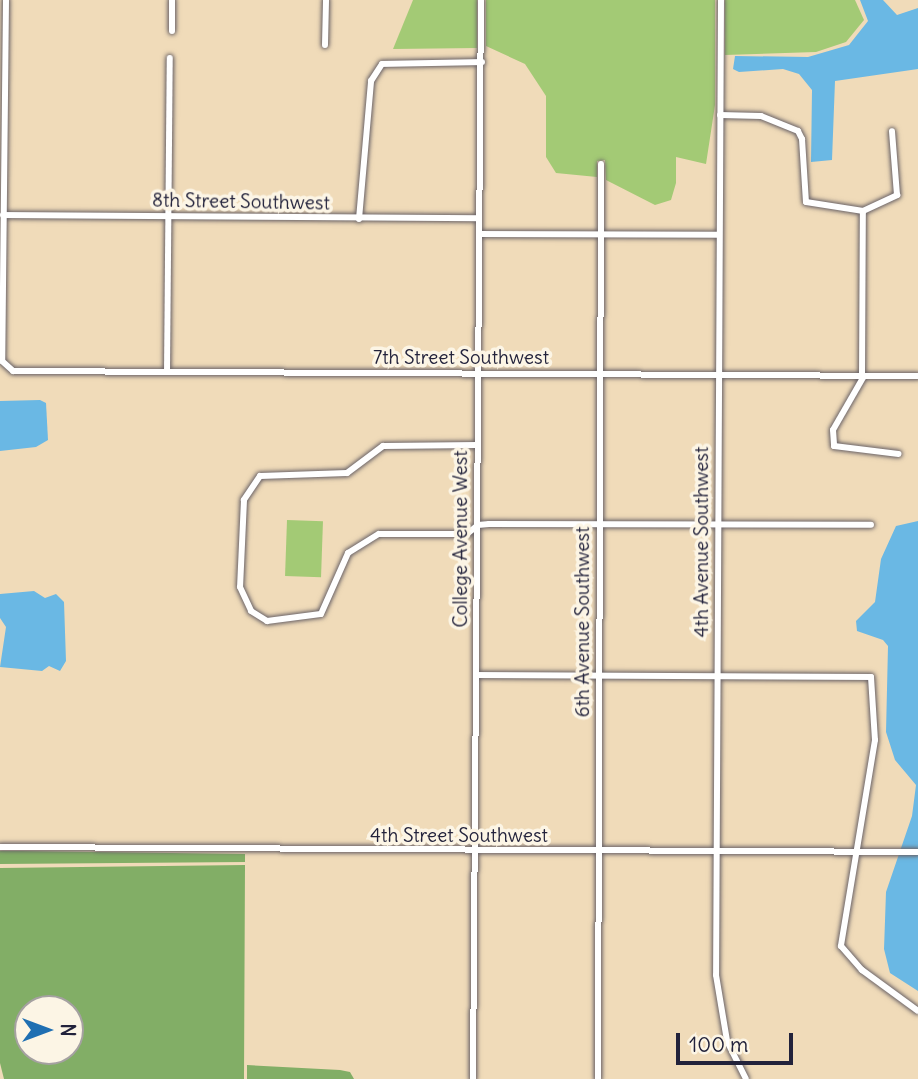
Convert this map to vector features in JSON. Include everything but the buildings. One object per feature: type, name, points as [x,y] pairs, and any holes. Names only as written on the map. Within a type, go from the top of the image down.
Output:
[{"type":"street","points":[[3,215],[6,0]]},
{"type":"street","points":[[172,0],[172,31]]},
{"type":"street","points":[[325,45],[326,0]]},
{"type":"street","name":"College Avenue West","points":[[473,1079],[481,0]]},
{"type":"street","name":"4th Avenue Southwest","points":[[721,0],[716,853],[719,1009],[727,1041],[746,1079]]},
{"type":"street","points":[[167,372],[170,58]]},
{"type":"street","points":[[359,219],[371,81],[382,64],[482,62]]},
{"type":"street","points":[[720,115],[761,116],[798,131],[806,202],[863,211],[897,195],[892,131]]},
{"type":"street","name":"6th Avenue Southwest","points":[[597,1079],[601,164]]},
{"type":"street","points":[[863,211],[863,376],[834,430],[834,446],[899,454]]},
{"type":"street","name":"8th Street Southwest","points":[[3,215],[479,218]]},
{"type":"street","name":"7th Street Southwest","points":[[3,215],[5,367],[19,373],[918,376]]},
{"type":"street","points":[[479,234],[719,235]]},
{"type":"street","points":[[477,446],[383,446],[347,473],[260,476],[244,500],[240,587],[251,611],[267,621],[321,614],[328,606],[348,553],[363,540],[379,534],[467,534],[478,525],[871,525]]},
{"type":"street","points":[[476,675],[871,677],[875,740],[859,854],[841,946],[862,970],[918,1011]]},
{"type":"street","name":"4th Street Southwest","points":[[0,847],[475,852],[918,852]]},
{"type":"green space","points":[[413,0],[477,0],[477,48],[393,49]]},
{"type":"green space","points":[[486,0],[715,0],[715,105],[706,164],[676,157],[676,183],[671,200],[655,205],[606,180],[605,160],[597,161],[597,177],[556,173],[546,157],[546,96],[525,64],[486,46]]},
{"type":"green space","points":[[725,0],[855,0],[864,20],[846,42],[816,52],[725,55]]},
{"type":"green space","points":[[287,520],[323,521],[321,577],[285,576]]},
{"type":"green space","points":[[0,851],[245,854],[245,862],[0,864]]},
{"type":"green space","points":[[245,865],[244,1079],[4,1079],[0,1063],[0,868]]},
{"type":"green space","points":[[247,1065],[340,1070],[350,1072],[354,1079],[247,1079]]},
{"type":"water","points":[[860,0],[883,0],[897,15],[918,8],[918,69],[835,81],[832,160],[811,162],[812,90],[799,74],[783,69],[739,72],[733,69],[735,56],[808,57],[849,45],[868,21]]},
{"type":"water","points":[[40,400],[46,403],[48,440],[36,447],[0,451],[0,401]]},
{"type":"water","points":[[918,521],[918,991],[890,973],[884,949],[886,892],[912,816],[916,785],[895,760],[886,732],[888,646],[883,640],[857,631],[856,621],[875,602],[881,559],[896,526]]},
{"type":"water","points":[[34,591],[45,598],[56,594],[64,602],[66,661],[60,671],[49,666],[42,671],[0,667],[6,627],[0,618],[0,594]]}]
